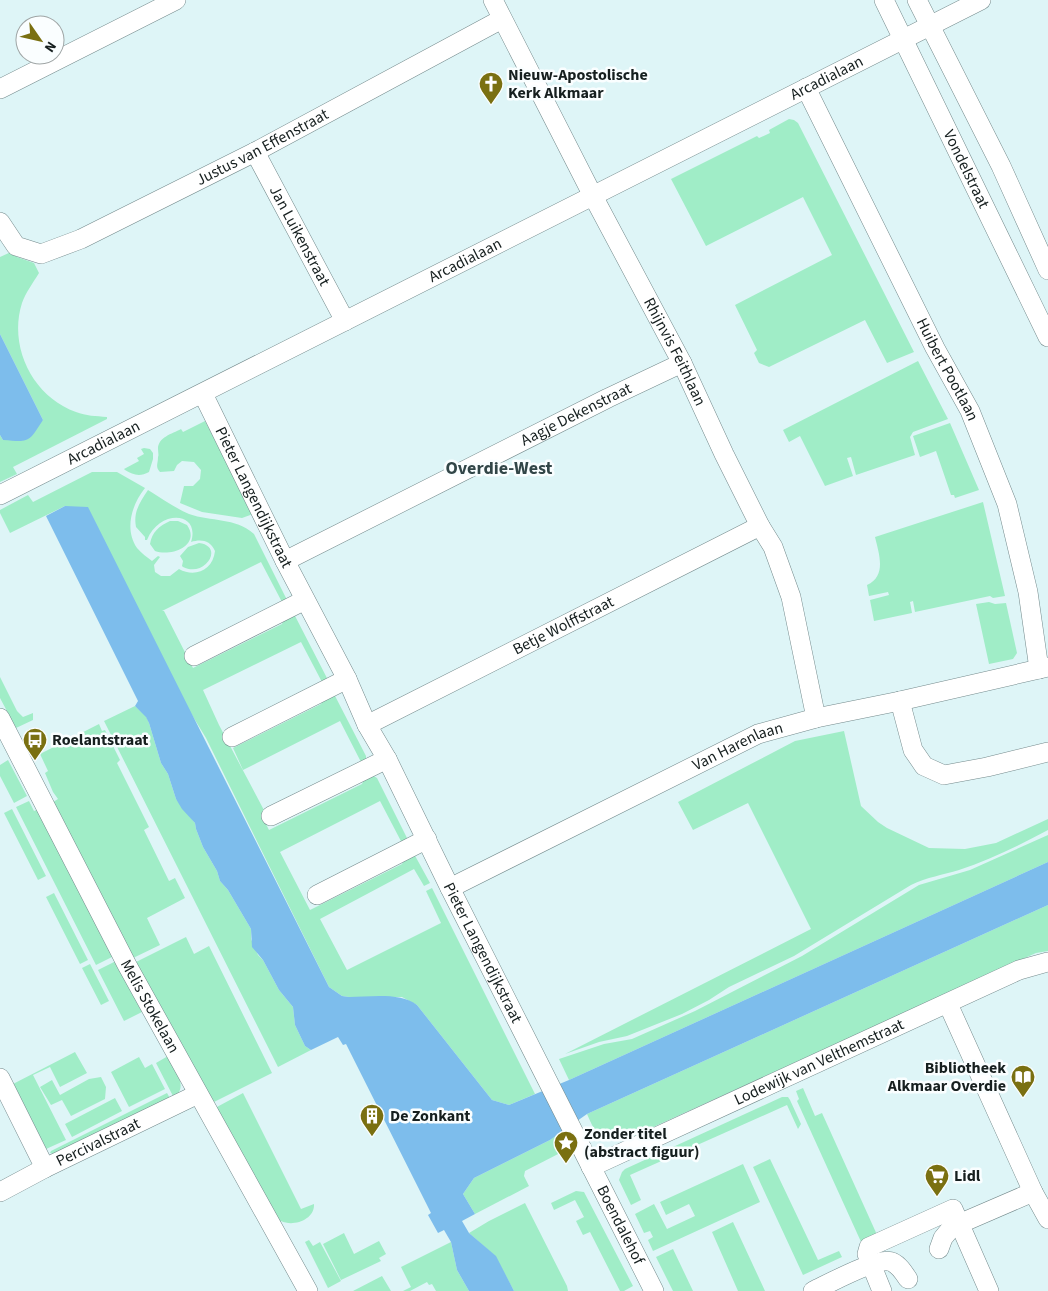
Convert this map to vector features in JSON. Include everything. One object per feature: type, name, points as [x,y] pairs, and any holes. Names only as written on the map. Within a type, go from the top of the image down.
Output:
[{"type":"street","points":[[0,89],[176,0]]},
{"type":"street","name":"Rhijnvis Feithlaan","points":[[493,0],[593,196],[682,363],[760,526],[773,547],[790,597],[816,718]]},
{"type":"street","name":"Vondelstraat","points":[[884,0],[1048,337]]},
{"type":"street","name":"Vondelstraat","points":[[917,0],[1001,166],[1048,270]]},
{"type":"street","name":"Arcadialaan","points":[[0,496],[982,0]]},
{"type":"street","name":"Justus van Effenstraat","points":[[0,222],[16,246],[41,254],[81,239],[254,152],[502,19]]},
{"type":"street","name":"Huibert Pootlaan","points":[[806,88],[935,348],[970,411],[1007,504],[1028,592],[1043,668]]},
{"type":"street","name":"Jan Luikenstraat","points":[[254,152],[345,321]]},
{"type":"street","name":"Aagje Dekenstraat","points":[[285,561],[600,402],[682,363]]},
{"type":"street","name":"Pieter Langendijkstraat","points":[[203,394],[285,561],[347,679],[367,724],[387,758],[573,1133]]},
{"type":"street","name":"Betje Wolffstraat","points":[[367,724],[760,526]]},
{"type":"street","points":[[194,656],[305,600]]},
{"type":"street","name":"Van Harenlaan","points":[[450,888],[758,734],[816,718],[1043,668]]},
{"type":"street","points":[[232,737],[347,679]]},
{"type":"street","points":[[900,701],[914,750],[924,766],[944,775],[1048,752]]},
{"type":"street","name":"Melis Stokelaan","points":[[0,718],[127,965],[308,1291]]},
{"type":"street","points":[[271,816],[387,758]]},
{"type":"street","points":[[317,895],[427,839]]},
{"type":"street","name":"Lodewijk van Velthemstraat","points":[[591,1167],[1019,970],[1048,962]]},
{"type":"street","points":[[948,1004],[1033,1192],[1048,1219]]},
{"type":"street","points":[[0,1078],[45,1168]]},
{"type":"street","name":"Percivalstraat","points":[[0,1192],[45,1168],[198,1094]]},
{"type":"street","name":"Boendalehof","points":[[573,1133],[654,1291]]},
{"type":"street","points":[[939,1249],[943,1238],[952,1227],[1033,1192]]},
{"type":"street","points":[[882,1291],[867,1254],[869,1247],[953,1210],[988,1291]]},
{"type":"street","points":[[813,1291],[870,1264],[882,1261],[891,1261],[900,1267],[908,1279]]},
{"type":"green space","points":[[789,119],[798,123],[914,352],[887,363],[865,320],[769,367],[759,363],[754,353],[757,350],[735,305],[832,255],[803,197],[706,246],[671,179],[757,136],[759,138],[770,133],[769,130]]},
{"type":"green space","points":[[11,252],[17,257],[34,263],[39,273],[22,303],[18,336],[22,353],[36,383],[47,395],[61,405],[80,413],[107,417],[107,419],[13,467],[17,474],[0,482],[0,435],[3,440],[43,420],[0,334],[0,257]]},
{"type":"green space","points":[[918,361],[948,419],[913,432],[910,437],[915,455],[856,475],[851,457],[847,458],[853,476],[825,486],[800,436],[789,442],[783,430]]},
{"type":"green space","points":[[205,421],[253,514],[242,518],[202,512],[180,503],[184,486],[193,486],[200,479],[201,470],[194,462],[182,461],[174,471],[160,472],[158,469],[160,442],[170,434],[181,429],[183,432]]},
{"type":"green space","points":[[950,423],[979,490],[955,498],[954,495],[951,495],[936,451],[920,457],[913,436]]},
{"type":"green space","points":[[141,449],[150,449],[153,453],[149,472],[137,475],[125,470],[139,461],[137,458],[144,454]]},
{"type":"green space","points":[[92,472],[117,472],[145,488],[133,509],[130,525],[131,533],[137,548],[144,555],[152,561],[158,556],[160,557],[154,565],[155,572],[161,576],[170,576],[179,569],[191,573],[202,570],[211,563],[215,551],[205,541],[191,542],[192,532],[190,524],[185,520],[177,518],[160,523],[145,540],[145,537],[136,527],[135,517],[140,503],[148,490],[189,514],[231,522],[254,534],[288,602],[283,604],[261,562],[162,611],[164,611],[193,668],[282,624],[286,616],[293,612],[329,682],[323,684],[301,642],[203,690],[219,725],[266,814],[262,816],[269,830],[362,784],[365,777],[372,775],[377,778],[409,842],[403,845],[380,801],[280,852],[310,910],[402,864],[408,854],[413,852],[430,883],[424,886],[414,869],[320,919],[347,970],[441,923],[426,891],[432,888],[535,1094],[509,1105],[492,1100],[417,1005],[402,997],[342,996],[329,987],[206,738],[65,506],[10,533],[0,513],[0,510],[28,495],[33,502]]},
{"type":"green space","points":[[983,502],[1005,596],[993,598],[990,596],[915,612],[913,601],[910,602],[912,613],[874,621],[870,600],[889,595],[888,592],[869,596],[867,585],[877,576],[880,564],[875,537]]},
{"type":"green space","points":[[170,521],[178,521],[187,525],[190,532],[188,544],[176,551],[155,551],[150,544],[152,536],[159,527]]},
{"type":"green space","points":[[199,543],[207,545],[211,550],[209,560],[205,565],[198,568],[183,567],[183,561],[180,556],[188,547]]},
{"type":"green space","points":[[989,602],[995,604],[1006,603],[1017,653],[1013,659],[989,664],[976,604]]},
{"type":"green space","points":[[0,677],[17,711],[23,717],[33,713],[33,720],[16,728],[0,698]]},
{"type":"green space","points":[[333,692],[366,756],[366,761],[362,764],[340,721],[243,770],[233,748],[321,704],[326,695]]},
{"type":"green space","points":[[135,706],[146,716],[161,763],[168,774],[176,799],[195,823],[203,847],[217,871],[220,881],[228,890],[251,929],[251,939],[258,955],[263,960],[279,990],[293,1007],[295,1025],[305,1046],[311,1050],[278,1067],[104,721]]},
{"type":"green space","points":[[99,724],[102,731],[105,730],[120,760],[117,763],[149,827],[144,830],[169,881],[175,878],[185,898],[147,918],[160,945],[131,959],[53,802],[58,799],[45,773],[48,771],[40,754]]},
{"type":"green space","points":[[844,731],[861,806],[887,828],[929,848],[965,849],[996,843],[1048,819],[1048,830],[982,862],[911,885],[794,956],[729,987],[682,1014],[627,1036],[599,1042],[565,1054],[811,929],[748,803],[693,830],[678,802],[795,741]]},
{"type":"green space","points":[[8,760],[27,796],[14,803],[0,776],[0,765]]},
{"type":"green space","points":[[29,801],[34,811],[39,809],[114,956],[96,965],[16,807]]},
{"type":"green space","points":[[12,809],[46,876],[38,880],[4,813]]},
{"type":"green space","points":[[1048,835],[1048,862],[569,1080],[559,1059],[604,1044],[632,1039],[695,1011],[802,956],[919,885],[970,870]]},
{"type":"green space","points":[[54,893],[88,960],[80,964],[46,897]]},
{"type":"green space","points":[[1048,905],[1048,951],[1036,953],[629,1138],[625,1130],[610,1136],[601,1136],[594,1129],[587,1114]]},
{"type":"green space","points":[[186,937],[194,954],[209,946],[272,1073],[212,1103],[134,963]]},
{"type":"green space","points":[[116,961],[142,1012],[124,1021],[98,970]]},
{"type":"green space","points":[[90,964],[109,1001],[101,1005],[82,968]]},
{"type":"green space","points":[[75,1052],[87,1073],[60,1087],[50,1067],[33,1075],[66,1140],[46,1149],[13,1084]]},
{"type":"green space","points":[[168,1056],[181,1083],[178,1093],[174,1098],[156,1063]]},
{"type":"green space","points":[[139,1057],[145,1068],[152,1064],[165,1089],[129,1107],[111,1072]]},
{"type":"green space","points":[[101,1077],[106,1087],[105,1099],[71,1116],[62,1100],[51,1105],[40,1087],[52,1080],[60,1095],[89,1079]]},
{"type":"green space","points":[[803,1088],[815,1116],[822,1113],[878,1237],[862,1244],[797,1101],[799,1099],[796,1091]]},
{"type":"green space","points":[[167,1093],[171,1100],[57,1155],[50,1153],[51,1151]]},
{"type":"green space","points":[[243,1093],[301,1209],[314,1204],[311,1214],[302,1221],[291,1223],[279,1222],[215,1108]]},
{"type":"green space","points":[[782,1097],[788,1097],[790,1100],[801,1124],[798,1129],[787,1105],[630,1175],[641,1200],[631,1205],[619,1180],[625,1169]]},
{"type":"green space","points":[[115,1098],[122,1111],[72,1137],[65,1124]]},
{"type":"green space","points":[[556,1135],[564,1151],[525,1171],[524,1176],[529,1186],[475,1214],[463,1194],[474,1178],[550,1140]]},
{"type":"green space","points":[[770,1159],[818,1260],[839,1251],[842,1257],[803,1275],[753,1167]]},
{"type":"green space","points":[[743,1164],[760,1202],[653,1251],[648,1240],[653,1237],[650,1231],[644,1233],[635,1214],[654,1204],[667,1229],[695,1216],[689,1204],[666,1215],[660,1202]]},
{"type":"green space","points":[[576,1191],[584,1192],[633,1286],[624,1291],[620,1291],[590,1232],[583,1235],[576,1221],[584,1217],[575,1200],[554,1210],[551,1203]]},
{"type":"green space","points":[[525,1203],[568,1291],[514,1291],[495,1256],[469,1233]]},
{"type":"green space","points":[[733,1222],[765,1291],[738,1291],[712,1232]]},
{"type":"green space","points":[[344,1233],[354,1254],[379,1241],[386,1254],[379,1258],[381,1261],[341,1280],[323,1244]]},
{"type":"green space","points":[[309,1240],[313,1246],[320,1242],[341,1281],[328,1288],[305,1242]]},
{"type":"green space","points":[[451,1242],[457,1270],[469,1291],[436,1291],[432,1284],[429,1285],[427,1282],[410,1291],[403,1291],[411,1287],[401,1267]]},
{"type":"green space","points":[[673,1249],[693,1291],[673,1291],[656,1257]]},
{"type":"green space","points":[[382,1276],[391,1291],[353,1291]]},
{"type":"water","points":[[0,334],[43,420],[31,437],[24,441],[3,440],[0,435]]},
{"type":"water","points":[[65,506],[88,507],[329,987],[342,996],[394,997],[402,998],[417,1005],[492,1100],[509,1105],[569,1080],[1048,862],[1048,905],[587,1114],[550,1140],[474,1178],[463,1194],[475,1214],[462,1221],[469,1233],[496,1256],[514,1291],[469,1291],[457,1270],[451,1242],[444,1230],[438,1233],[428,1215],[431,1213],[346,1044],[343,1045],[338,1037],[311,1050],[305,1046],[295,1025],[293,1007],[279,990],[263,960],[252,947],[251,929],[228,890],[220,881],[217,871],[203,847],[195,823],[182,809],[176,799],[168,774],[161,763],[149,723],[135,706],[138,701],[46,516]]},
{"type":"place","name":"Nieuw-Apostolische Kerk Alkmaar","points":[[491,105]]},
{"type":"place","name":"Roelantstraat","points":[[35,761]]},
{"type":"place","name":"Bibliotheek Alkmaar Overdie","points":[[1023,1098]]},
{"type":"place","name":"De Zonkant","points":[[372,1137]]},
{"type":"place","name":"Zonder titel (abstract figuur)","points":[[566,1164]]},
{"type":"place","name":"Lidl","points":[[937,1197]]},
{"type":"district","name":"Overdie-West","points":[[499,468]]}]
